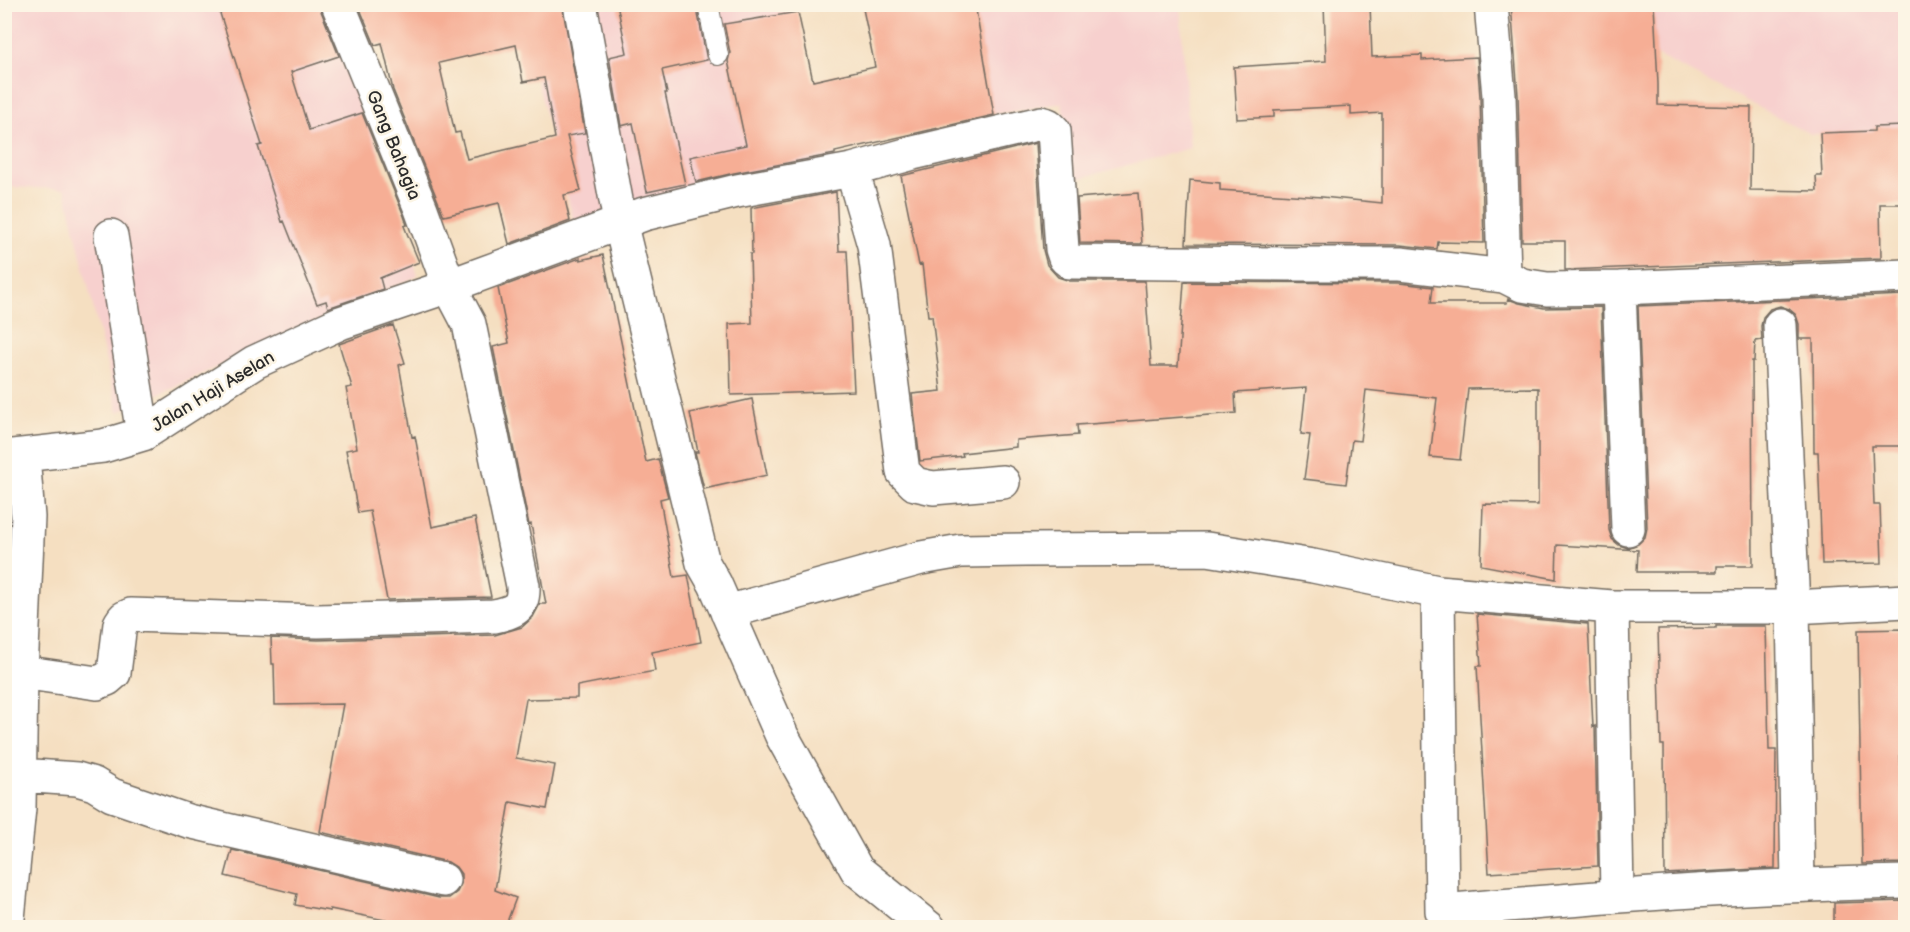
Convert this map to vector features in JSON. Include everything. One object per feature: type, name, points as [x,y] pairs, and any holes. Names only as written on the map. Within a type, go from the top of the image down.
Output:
[{"type":"street","name":"Gang Bahagia","points":[[21,672],[97,683],[107,679],[114,674],[120,624],[124,618],[131,615],[318,621],[494,616],[509,613],[519,606],[524,596],[469,324],[449,285],[421,209],[338,4]]},
{"type":"street","points":[[580,4],[620,222],[703,563],[715,584],[782,736],[857,870],[929,927]]},
{"type":"street","points":[[1491,4],[1499,96],[1504,276],[1522,285],[1547,289],[1905,276]]},
{"type":"street","name":"Jalan Haji Aselan","points":[[14,456],[103,446],[143,434],[255,362],[340,323],[644,214],[737,191],[852,170],[1021,127],[1045,124],[1054,130],[1062,249],[1065,258],[1070,262],[1400,264],[1504,276]]},
{"type":"street","points":[[852,170],[874,245],[903,472],[915,484],[933,488],[1003,482]]},
{"type":"street","points":[[111,236],[143,434]]},
{"type":"street","points":[[1619,288],[1628,529]]},
{"type":"street","points":[[1780,325],[1793,607],[1798,884]]},
{"type":"street","points":[[7,927],[19,808],[21,672],[28,517],[14,456]]},
{"type":"street","points":[[727,612],[921,558],[962,551],[1005,550],[1207,549],[1313,566],[1438,592],[1612,607],[1793,607],[1905,602]]},
{"type":"street","points":[[1438,592],[1442,917],[1617,895],[1798,884],[1905,882]]},
{"type":"street","points":[[1612,607],[1617,895]]},
{"type":"street","points":[[20,775],[76,779],[94,784],[112,795],[188,821],[443,880]]},
{"type":"lane","points":[[708,4],[718,55]]},
{"type":"shaded area","points":[[5,5],[332,5],[418,276],[118,412],[65,189],[5,187]]},
{"type":"shaded area","points":[[517,5],[790,5],[836,160],[578,238]]},
{"type":"shaded area","points":[[890,5],[1180,5],[1190,148],[1070,181],[1062,103],[979,117]]},
{"type":"shaded area","points":[[1608,5],[1905,5],[1905,135],[1811,134],[1615,34]]},
{"type":"building","points":[[217,4],[320,4],[339,56],[291,72],[309,130],[362,113],[404,216],[407,225],[404,226],[419,262],[380,278],[383,289],[328,308],[326,301],[317,304],[284,221],[282,222],[258,146],[262,145]]},
{"type":"building","points":[[358,4],[562,4],[585,133],[567,136],[581,191],[564,195],[570,221],[509,244],[499,203],[444,216],[393,90],[382,43],[375,45]],"holes":[[[516,45],[523,82],[544,78],[555,138],[467,159],[460,132],[455,133],[439,63]]]},
{"type":"building","points":[[617,4],[696,4],[707,60],[662,70],[685,184],[647,192],[633,123],[621,126],[609,57],[627,53]]},
{"type":"building","points":[[862,4],[975,4],[994,115],[835,152],[835,154],[696,182],[690,157],[746,145],[728,61],[730,53],[724,24],[798,12],[813,81],[875,67]]},
{"type":"building","points":[[1324,4],[1370,4],[1372,57],[1422,55],[1422,60],[1477,57],[1484,243],[1438,242],[1437,249],[1400,245],[1186,244],[1190,180],[1220,183],[1220,190],[1382,203],[1382,113],[1351,115],[1351,106],[1274,110],[1274,117],[1237,119],[1234,67],[1326,61]]},
{"type":"building","points":[[1511,4],[1654,4],[1658,105],[1751,107],[1750,190],[1817,191],[1816,176],[1822,176],[1820,133],[1874,131],[1874,127],[1905,126],[1905,204],[1880,204],[1881,258],[1565,270],[1565,241],[1522,241],[1518,95]]},
{"type":"building","points":[[1036,143],[1043,250],[1047,265],[1058,277],[1070,281],[1145,281],[1151,366],[1178,366],[1184,282],[1399,283],[1433,287],[1431,303],[1507,303],[1508,299],[1544,308],[1601,307],[1609,530],[1612,539],[1628,548],[1638,544],[1645,537],[1647,528],[1638,306],[1905,295],[1905,446],[1872,446],[1874,505],[1880,505],[1882,563],[1822,564],[1818,452],[1814,452],[1813,339],[1799,339],[1799,324],[1796,315],[1780,306],[1770,309],[1763,317],[1762,340],[1755,341],[1754,361],[1752,361],[1753,566],[1717,566],[1717,572],[1637,572],[1638,550],[1557,545],[1556,579],[1481,565],[1483,504],[1538,505],[1538,388],[1468,389],[1460,460],[1430,457],[1437,398],[1366,390],[1360,441],[1352,440],[1346,484],[1304,479],[1310,435],[1301,434],[1306,388],[1235,393],[1236,413],[1077,425],[1078,435],[1016,440],[1016,447],[962,453],[963,456],[920,461],[912,394],[941,391],[932,316],[928,316],[922,264],[919,265],[901,176]]},
{"type":"building","points":[[836,192],[839,251],[847,251],[854,391],[731,395],[729,324],[752,323],[751,208]]},
{"type":"building","points":[[1138,193],[1142,244],[1080,243],[1077,198]]},
{"type":"building","points":[[603,255],[646,462],[658,459],[668,497],[660,499],[674,577],[688,575],[701,642],[652,652],[655,671],[577,686],[577,698],[526,699],[516,758],[555,765],[547,809],[510,802],[495,890],[516,898],[505,927],[388,927],[390,921],[330,909],[330,911],[295,905],[297,894],[225,876],[232,850],[439,898],[449,898],[457,892],[461,884],[461,874],[448,862],[320,832],[343,704],[275,705],[271,638],[318,640],[495,635],[522,627],[533,617],[540,604],[546,604],[493,347],[509,343],[498,288],[580,258],[580,260]]},
{"type":"building","points":[[393,325],[405,363],[399,365],[432,527],[475,518],[491,597],[387,600],[370,511],[358,513],[346,450],[357,448],[346,388],[352,387],[339,344]]},
{"type":"building","points":[[752,399],[767,475],[704,489],[695,452],[698,452],[690,413]]},
{"type":"building","points":[[1477,614],[1588,624],[1593,727],[1595,726],[1598,866],[1489,873],[1477,666],[1481,666]]},
{"type":"building","points":[[1716,626],[1766,626],[1769,750],[1776,750],[1775,868],[1665,874],[1664,745],[1661,745],[1658,629],[1716,628]]},
{"type":"building","points":[[1905,629],[1905,748],[1900,749],[1905,863],[1862,864],[1858,630]]},
{"type":"building","points":[[1905,901],[1905,927],[1834,927],[1834,903]]}]
